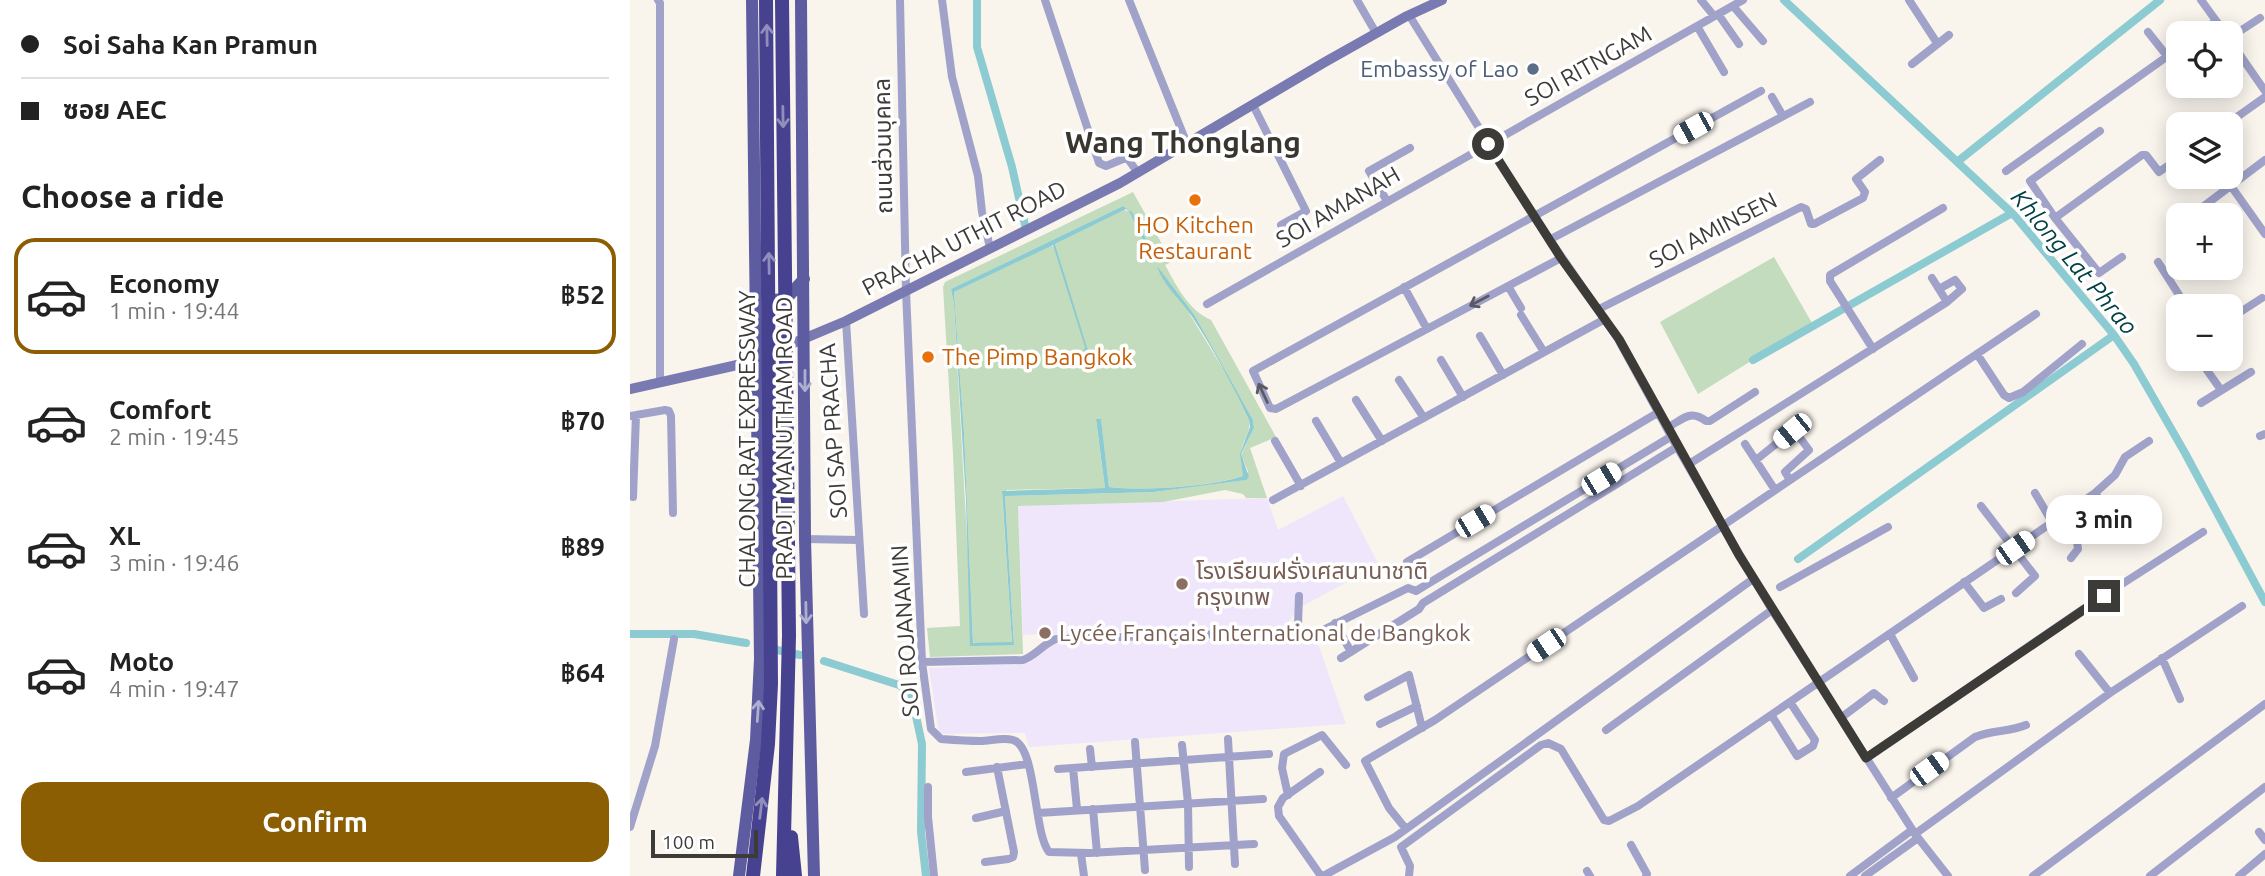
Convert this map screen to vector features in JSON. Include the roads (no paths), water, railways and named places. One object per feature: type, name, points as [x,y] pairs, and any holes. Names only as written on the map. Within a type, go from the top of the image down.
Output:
[{"type":"highway","name":"CHALONG RAT EXPRESSWAY","points":[[753,876],[768,744],[771,684],[766,0]]},
{"type":"highway","name":"CHALONG RAT EXPRESSWAY","points":[[782,0],[789,635],[787,817],[783,876]]},
{"type":"highway","points":[[787,817],[795,876]]},
{"type":"main road","name":"PRADIT MANUTHAM ROAD","points":[[739,876],[752,781],[759,701],[757,281],[752,0]]},
{"type":"main road","name":"PRADIT MANUTHAM ROAD","points":[[801,0],[805,540],[814,876]]},
{"type":"main road","name":"PRACHA UTHIT ROAD","points":[[630,389],[756,359],[846,321],[1138,173],[1376,33],[1442,0]]},
{"type":"main road","points":[[757,281],[761,290],[772,299],[786,299],[804,279]]},
{"type":"main road","points":[[756,426],[763,411],[778,400],[792,404],[805,423]]},
{"type":"street","points":[[658,0],[660,382]]},
{"type":"street","name":"ถนนส่วนบุคคล","points":[[901,0],[906,291]]},
{"type":"street","points":[[943,0],[951,77],[978,176],[990,248]]},
{"type":"street","points":[[1045,0],[1099,163],[1106,166],[1128,159],[1138,173]]},
{"type":"street","points":[[1129,0],[1187,144]]},
{"type":"street","points":[[1357,0],[1376,33]]},
{"type":"street","points":[[1702,0],[1739,44]]},
{"type":"street","name":"SOI RITNGAM","points":[[1488,144],[1743,0]]},
{"type":"street","points":[[1909,0],[1937,43]]},
{"type":"street","points":[[2201,0],[2216,21]]},
{"type":"street","points":[[1733,6],[1763,41]]},
{"type":"street","points":[[1409,15],[1549,240],[1599,309],[1772,610],[1891,798],[1948,876]]},
{"type":"street","points":[[2243,31],[2260,18]]},
{"type":"street","points":[[1697,26],[1724,72]]},
{"type":"street","points":[[2148,32],[2166,55]]},
{"type":"street","points":[[1912,64],[1949,35]]},
{"type":"street","points":[[2006,171],[2166,57]]},
{"type":"street","points":[[2243,58],[2265,91]]},
{"type":"street","points":[[1561,258],[1276,409],[1270,408],[1254,369],[1762,91]]},
{"type":"street","points":[[1772,97],[1783,116]]},
{"type":"street","points":[[2243,113],[2265,97]]},
{"type":"street","points":[[1549,240],[1810,102]]},
{"type":"street","points":[[1253,105],[1306,211],[1281,225]]},
{"type":"street","points":[[2100,131],[2030,181],[2055,218],[2099,273],[2122,257]]},
{"type":"street","name":"SOI AMANAH","points":[[1207,304],[1488,144]]},
{"type":"street","points":[[1387,201],[1369,171],[1410,148]]},
{"type":"street","points":[[2055,218],[2142,155],[2146,155],[2159,172],[2166,167]]},
{"type":"street","name":"SOI AMINSEN","points":[[1599,309],[1801,207],[1806,209],[1811,224],[1814,224],[1863,198],[1865,192],[1856,179],[1881,160]]},
{"type":"street","points":[[2243,177],[2265,160]]},
{"type":"street","points":[[2208,203],[2227,189]]},
{"type":"street","points":[[2233,189],[2265,234]]},
{"type":"street","points":[[1873,349],[1830,281],[1831,274],[1942,208]]},
{"type":"street","points":[[2158,262],[2178,294]]},
{"type":"street","points":[[1931,278],[1947,302]]},
{"type":"street","points":[[1689,464],[1962,291],[1954,280],[1939,289]]},
{"type":"street","points":[[1508,286],[1544,352]]},
{"type":"street","points":[[1404,287],[1427,329]]},
{"type":"street","name":"SOI ROJANAMIN","points":[[906,291],[922,662],[931,729],[934,735],[941,739],[1012,740],[1019,744],[1025,751],[1042,840],[1049,852],[1081,853]]},
{"type":"street","points":[[2243,311],[2264,299]]},
{"type":"street","points":[[1406,829],[1389,808],[1365,761],[1423,728],[2036,314]]},
{"type":"street","points":[[1273,500],[1605,319]]},
{"type":"street","name":"SOI SAP PRACHA","points":[[846,321],[864,614]]},
{"type":"street","points":[[1480,336],[1503,375]]},
{"type":"street","points":[[1977,354],[2004,395],[2009,398],[2023,392],[2082,344]]},
{"type":"street","points":[[1441,360],[1463,397]]},
{"type":"street","points":[[2208,371],[2221,390]]},
{"type":"street","points":[[2201,403],[2250,372]]},
{"type":"street","points":[[1399,380],[1424,418]]},
{"type":"street","points":[[1667,428],[1691,414],[1710,421],[1755,392]]},
{"type":"street","points":[[1356,400],[1382,441]]},
{"type":"street","points":[[634,497],[633,415],[669,411],[673,513]]},
{"type":"street","points":[[1407,562],[1659,412]]},
{"type":"street","points":[[1316,421],[1341,463]]},
{"type":"street","points":[[1756,460],[1792,431],[1796,431],[1810,449],[1784,472],[1790,480]]},
{"type":"street","points":[[1416,591],[1672,436]]},
{"type":"street","points":[[1401,847],[1541,745],[1552,743],[1561,749],[1604,820],[1609,821],[1638,806],[2095,493],[2115,475],[2125,457],[2149,440]]},
{"type":"street","points":[[1275,441],[1301,485]]},
{"type":"street","points":[[1745,444],[1775,490]]},
{"type":"street","points":[[1341,658],[1502,553],[1677,447]]},
{"type":"street","points":[[1636,458],[1642,468]]},
{"type":"street","points":[[1584,489],[1590,499]]},
{"type":"street","points":[[2035,493],[2053,522]]},
{"type":"street","points":[[2095,493],[2126,538]]},
{"type":"street","points":[[1980,506],[2035,576],[2016,593]]},
{"type":"street","points":[[2061,516],[2077,542],[2078,549],[2071,558]]},
{"type":"street","points":[[1780,587],[1888,527]]},
{"type":"street","points":[[1866,758],[2083,609],[2203,532]]},
{"type":"street","points":[[805,540],[859,540]]},
{"type":"street","points":[[1495,543],[1502,553]]},
{"type":"street","points":[[1320,772],[1278,803],[1279,816],[1322,876],[1395,837],[1754,579]]},
{"type":"street","points":[[1965,582],[1984,608],[2001,599]]},
{"type":"street","points":[[1325,629],[1408,588],[1416,591],[1423,603]]},
{"type":"street","points":[[922,662],[1023,660],[1047,642],[1056,639],[1293,632],[1298,625],[1299,596]]},
{"type":"street","points":[[1850,876],[1915,834],[2162,658],[2242,606]]},
{"type":"street","points":[[1606,730],[1772,610]]},
{"type":"street","points":[[1335,623],[1351,652]]},
{"type":"street","points":[[1890,634],[1914,678]]},
{"type":"street","points":[[630,827],[655,746],[674,639]]},
{"type":"street","points":[[2079,654],[2110,694]]},
{"type":"street","points":[[2162,658],[2180,699]]},
{"type":"street","points":[[1368,697],[1409,675],[1423,728]]},
{"type":"street","points":[[1842,717],[1874,693],[1884,701]]},
{"type":"street","points":[[1772,716],[1797,756],[1813,746],[1815,740],[1790,702]]},
{"type":"street","points":[[2033,876],[2265,704]]},
{"type":"street","points":[[1380,724],[1417,706]]},
{"type":"street","points":[[1891,798],[1975,737],[1984,733],[2012,731],[2026,725]]},
{"type":"street","points":[[1288,795],[1282,768],[1284,754],[1322,735],[1346,765]]},
{"type":"street","points":[[1228,739],[1235,864]]},
{"type":"street","points":[[1135,742],[1145,870]]},
{"type":"street","points":[[1182,745],[1188,803],[1189,867]]},
{"type":"street","points":[[1090,749],[1092,766]]},
{"type":"street","points":[[1058,769],[1269,754]]},
{"type":"street","points":[[967,772],[1028,764]]},
{"type":"street","points":[[985,862],[1013,857],[997,767]]},
{"type":"street","points":[[1073,768],[1077,809]]},
{"type":"street","points":[[928,787],[934,876]]},
{"type":"street","points":[[2150,876],[2162,872],[2265,788]]},
{"type":"street","points":[[1038,813],[1263,799]]},
{"type":"street","points":[[1093,810],[1097,853]]},
{"type":"street","points":[[976,818],[1006,811]]},
{"type":"street","points":[[2259,832],[2265,840]]},
{"type":"street","points":[[1865,876],[1915,834]]},
{"type":"street","points":[[1395,837],[1410,866],[1409,876]]},
{"type":"street","points":[[1084,876],[1081,853],[1254,844]]},
{"type":"street","points":[[1632,845],[1646,876]]},
{"type":"street","points":[[2239,876],[2265,854]]},
{"type":"water","points":[[1123,206],[1132,212],[1156,262],[1153,261],[1126,209],[1055,244],[1089,354],[1087,356],[1083,354],[1085,347],[1053,245],[954,292],[964,433],[973,643],[1012,642],[1002,491],[1105,488],[1096,419],[1101,419],[1109,487],[1177,487],[1243,476],[1240,454],[1250,427],[1249,420],[1207,340],[1163,279],[1157,266],[1195,316],[1253,420],[1254,428],[1241,454],[1249,477],[1246,480],[1154,492],[1005,496],[1014,645],[970,646],[966,500],[951,289]]},
{"type":"waterway","points":[[977,0],[977,47],[1012,167],[1025,225]]},
{"type":"waterway","name":"Khlong Lat Phrao","points":[[1784,0],[2015,216],[2114,335],[2134,364],[2185,453],[2265,602]]},
{"type":"waterway","points":[[1957,162],[2160,0]]},
{"type":"waterway","points":[[1753,360],[2012,213]]},
{"type":"waterway","points":[[1798,559],[2114,335]]},
{"type":"waterway","points":[[630,634],[694,634],[746,643]]},
{"type":"waterway","points":[[768,648],[800,655]]},
{"type":"waterway","points":[[824,661],[899,685],[911,693],[922,744],[921,832],[926,876]]},
{"type":"place","name":"Embassy of Lao","points":[[1533,69]]},
{"type":"place","name":"HO Kitchen Restaurant","points":[[1195,200]]},
{"type":"place","name":"The Pimp Bangkok","points":[[928,357]]},
{"type":"place","name":"โรงเรียนฝรั่งเศสนานาชาติ กรุงเทพ","points":[[1182,584]]},
{"type":"place","name":"Lycée Français International de Bangkok","points":[[1045,633]]},
{"type":"district","name":"Wang Thonglang","points":[[1183,143]]}]
